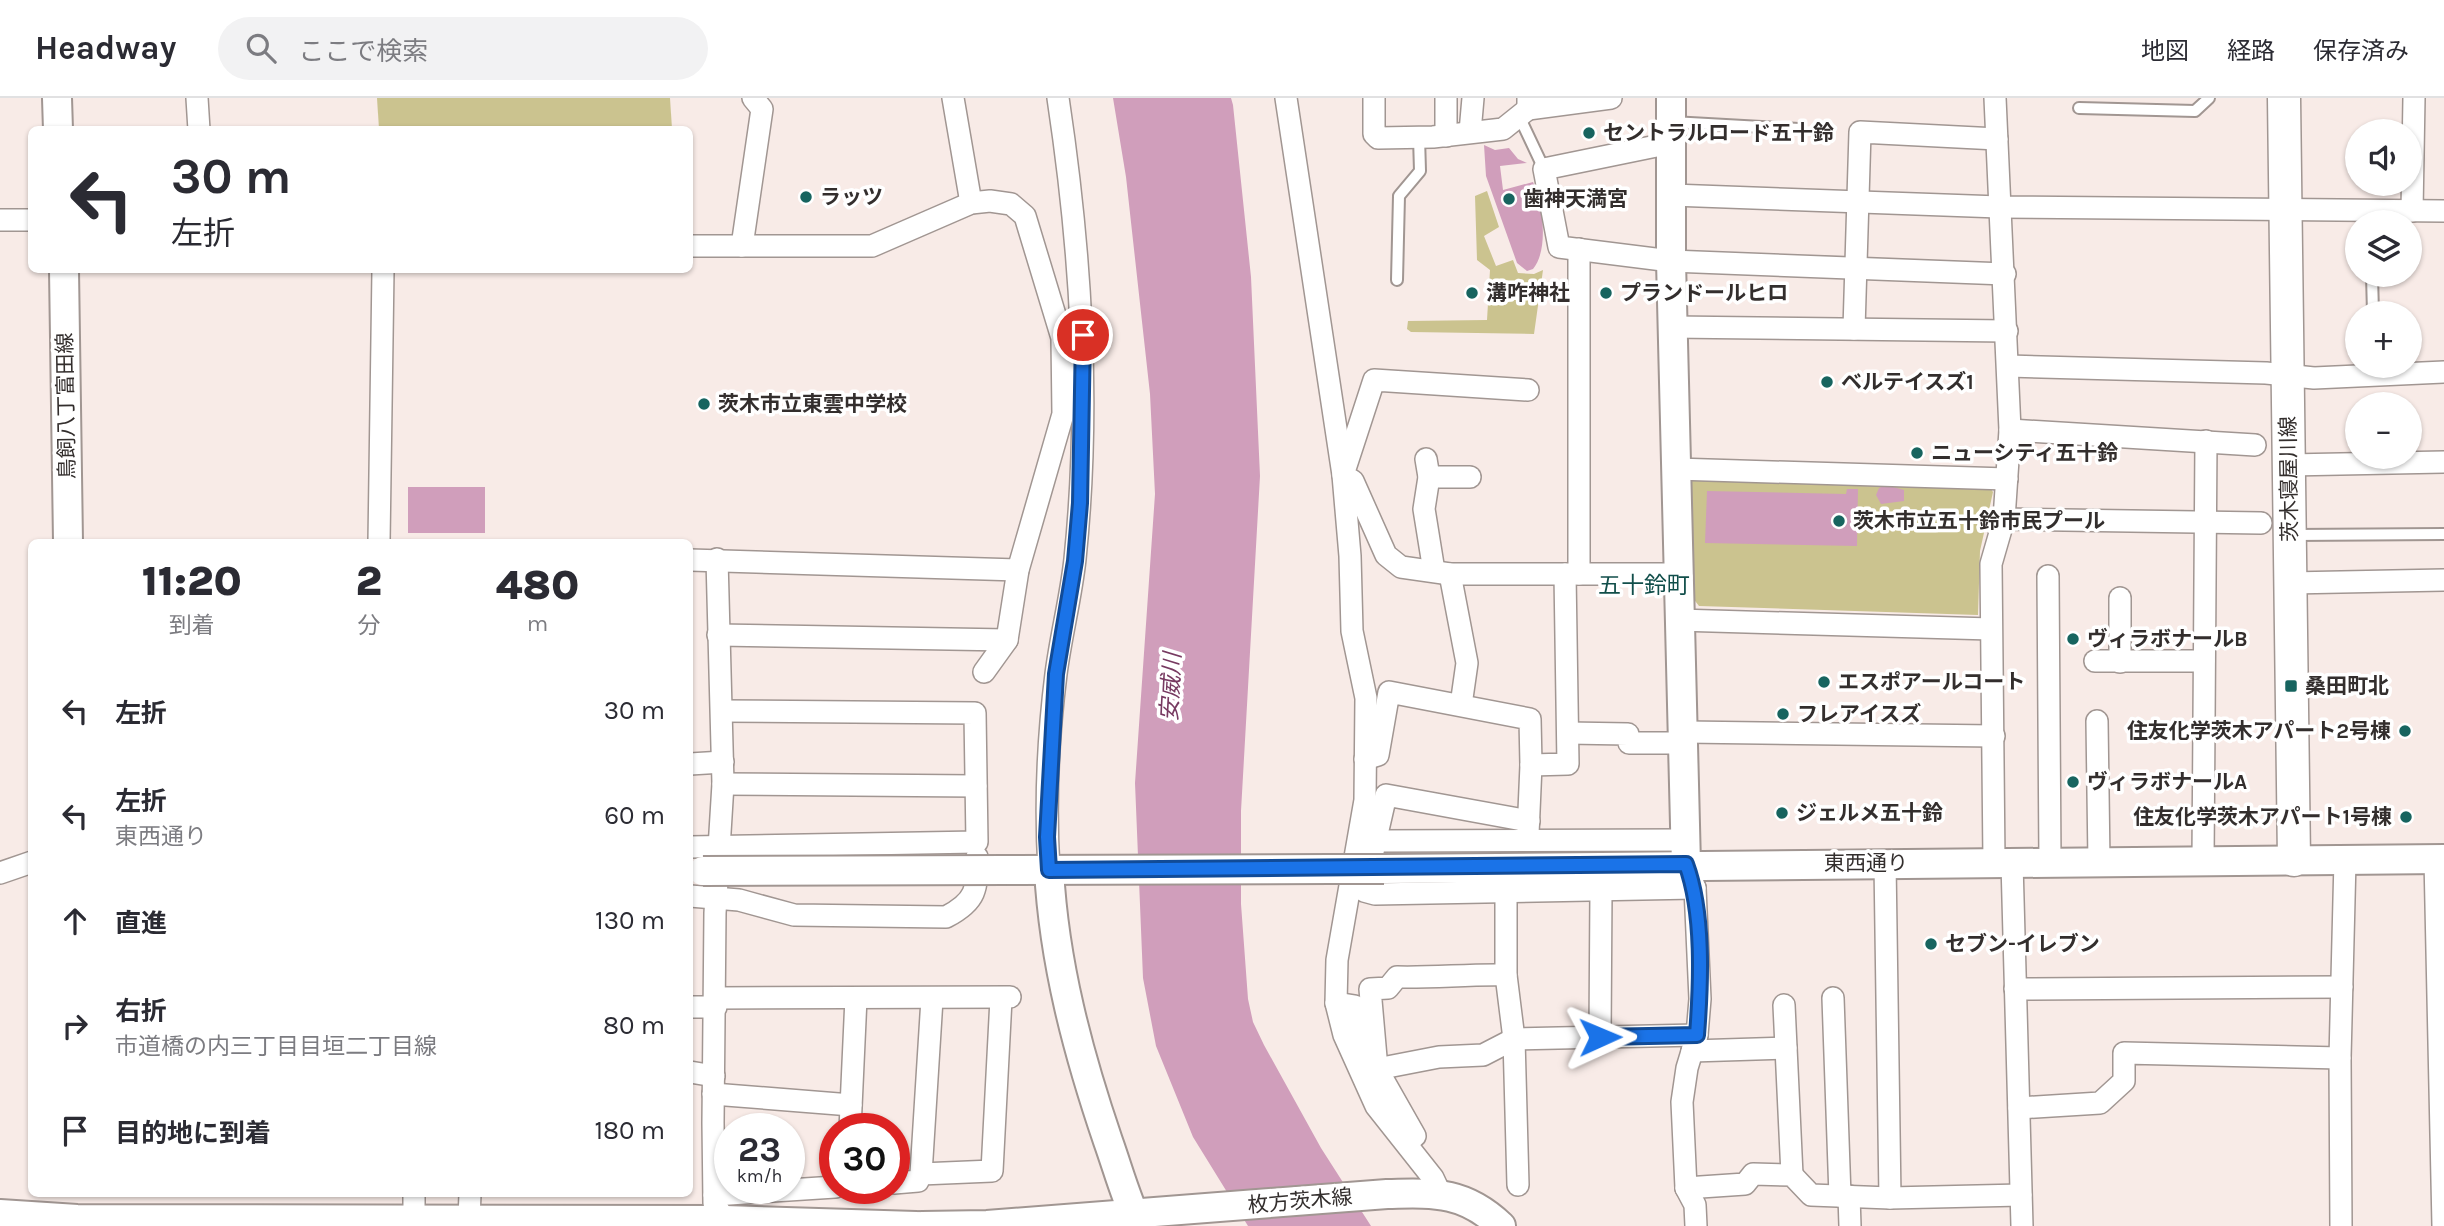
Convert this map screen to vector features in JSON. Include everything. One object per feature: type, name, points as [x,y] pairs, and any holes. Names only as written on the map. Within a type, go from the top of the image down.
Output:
[{"type":"main road","name":"茨木寝屋川線","points":[[2284,98],[2289,466],[2275,529],[2290,583],[2294,860]]},
{"type":"street","points":[[57,98],[58,126]]},
{"type":"street","points":[[198,98],[199,126]]},
{"type":"street","points":[[742,246],[761,109],[753,98]]},
{"type":"street","points":[[953,98],[971,203]]},
{"type":"street","points":[[1058,98],[1079,265],[1074,382],[1075,561],[1056,674],[1047,837],[1059,870],[1055,989],[1094,1100],[1143,1218]]},
{"type":"street","points":[[1286,98],[1343,475],[1350,556],[1352,631],[1366,698],[1365,800],[1369,839],[1364,891],[1375,894],[1601,890],[1689,864]]},
{"type":"street","points":[[1374,98],[1374,134],[1378,138],[1446,136],[1503,129],[1525,108],[1611,98]]},
{"type":"street","points":[[1446,98],[1446,136]]},
{"type":"street","points":[[1469,132],[1473,98]]},
{"type":"street","points":[[1995,98],[2010,430],[2004,519],[1991,564],[1991,629],[1994,736],[2015,989],[2022,1226]]},
{"type":"street","points":[[2412,210],[2414,98]]},
{"type":"street","points":[[1696,1226],[1695,1205],[1686,1188],[1682,1102],[1700,999],[1689,864],[1678,620],[1671,261],[1671,121],[1544,169],[1559,247],[1671,261],[2005,274]]},
{"type":"street","points":[[1854,329],[1860,132],[1997,139]]},
{"type":"street","points":[[1672,195],[1999,207],[2285,210],[2345,214]]},
{"type":"street","points":[[693,246],[872,246],[971,203],[1000,201],[1011,204],[1025,216],[1074,382],[1018,570],[1007,640],[985,672]]},
{"type":"street","points":[[2422,211],[2444,211]]},
{"type":"street","points":[[0,220],[28,220]]},
{"type":"street","points":[[1531,765],[1568,764],[1579,249]]},
{"type":"street","name":"鳥飼八丁富田線","points":[[64,273],[68,539]]},
{"type":"street","points":[[379,539],[383,273]]},
{"type":"street","points":[[1672,327],[2007,331]]},
{"type":"street","points":[[2008,366],[2314,378],[2345,374]]},
{"type":"street","points":[[2422,372],[2444,372]]},
{"type":"street","points":[[1343,475],[1374,380],[1528,390]]},
{"type":"street","points":[[2010,430],[2256,444]]},
{"type":"street","points":[[2203,861],[2206,442]]},
{"type":"street","points":[[2289,466],[2444,462]]},
{"type":"street","points":[[1461,705],[1467,663],[1424,509],[1427,468],[1470,477]]},
{"type":"street","points":[[1675,468],[2007,479]]},
{"type":"street","points":[[1343,475],[1353,481],[1386,555],[1401,567],[1442,572],[1677,574]]},
{"type":"street","points":[[2004,519],[2205,521],[2275,529]]},
{"type":"street","points":[[717,559],[723,784],[715,896],[716,1002],[713,1085],[721,1214]]},
{"type":"street","points":[[693,560],[1018,570]]},
{"type":"street","points":[[2048,576],[2050,862]]},
{"type":"street","points":[[2290,583],[2444,580]]},
{"type":"street","points":[[2120,598],[2120,662]]},
{"type":"street","points":[[1678,620],[1991,629]]},
{"type":"street","points":[[718,635],[1007,640]]},
{"type":"street","points":[[2095,661],[2204,661]]},
{"type":"street","points":[[1366,759],[1378,755],[1389,692],[1530,719],[1528,831]]},
{"type":"street","points":[[693,896],[715,896],[794,915],[946,917],[961,909],[977,885],[975,713],[723,711]]},
{"type":"street","points":[[2097,721],[2099,862]]},
{"type":"street","points":[[1568,733],[1628,734],[1629,743],[1685,737],[1994,736]]},
{"type":"street","points":[[693,764],[723,762]]},
{"type":"street","points":[[723,784],[976,786]]},
{"type":"street","points":[[1434,1183],[1376,1106],[1348,1045],[1336,1003],[1338,960],[1369,839],[1386,795],[1528,831],[1689,864]]},
{"type":"street","points":[[1369,839],[1528,831]]},
{"type":"street","points":[[694,863],[720,847],[977,842]]},
{"type":"street","points":[[2439,859],[2443,1226]]},
{"type":"street","name":"東西通り","points":[[694,863],[1006,870],[1288,870],[1689,864],[2439,859]]},
{"type":"street","points":[[2342,1226],[2340,1058],[2345,860]]},
{"type":"street","points":[[0,873],[28,863]]},
{"type":"street","points":[[1885,863],[1890,1198]]},
{"type":"street","points":[[1600,1037],[1601,890]]},
{"type":"street","points":[[1506,893],[1506,975],[1514,1039],[1518,1185]]},
{"type":"street","points":[[1377,1069],[1370,989],[1388,988],[1397,977],[1506,975]]},
{"type":"street","points":[[2015,989],[2342,987]]},
{"type":"street","points":[[851,1113],[856,998]]},
{"type":"street","points":[[693,1006],[716,1002],[856,998],[1005,998],[992,1171],[921,1174]]},
{"type":"street","points":[[1833,998],[1844,1196],[1850,1226]]},
{"type":"street","points":[[910,1182],[918,1181],[921,1174],[932,999]]},
{"type":"street","points":[[1336,1003],[1355,1006],[1363,1038],[1400,1113],[1427,1154],[1434,1183]]},
{"type":"street","points":[[1784,1005],[1792,1175],[1811,1195],[1890,1198],[2021,1195]]},
{"type":"street","points":[[1377,1069],[1439,1057],[1483,1055],[1514,1039],[1600,1037],[1786,1048]]},
{"type":"street","points":[[2019,1108],[2100,1102],[2124,1081],[2124,1053],[2340,1058]]},
{"type":"street","points":[[693,1074],[713,1085],[851,1105]]},
{"type":"street","points":[[1686,1188],[1745,1184],[1752,1174],[1792,1175]]},
{"type":"street","name":"枚方茨木線","points":[[922,1226],[1143,1218],[1434,1183],[1469,1202],[1501,1226]]},
{"type":"street","points":[[0,1214],[77,1213],[372,1222],[413,1213],[477,1214],[542,1223],[673,1223],[819,1191]]},
{"type":"street","points":[[721,1214],[916,1226]]},
{"type":"lane","points":[[2079,108],[2195,111],[2210,98]]},
{"type":"lane","points":[[1525,108],[1544,169]]},
{"type":"lane","points":[[1671,121],[1799,129]]},
{"type":"lane","points":[[1397,280],[1399,196],[1420,171],[1419,137]]},
{"type":"lane","points":[[2275,529],[2444,534]]},
{"type":"shaded area","points":[[377,98],[670,98],[672,126],[379,126]]},
{"type":"shaded area","points":[[1487,191],[1499,227],[1484,236],[1496,266],[1513,260],[1518,273],[1534,274],[1543,270],[1534,334],[1411,332],[1407,329],[1408,321],[1487,320],[1490,270],[1477,260],[1475,196]]},
{"type":"shaded area","name":"茨木市立五十鈴市民プール","points":[[1698,474],[1986,482],[1993,492],[1980,551],[1978,615],[1699,606],[1692,597],[1692,480]]},
{"type":"water","name":"安威川","points":[[1113,98],[1231,98],[1233,105],[1251,277],[1260,476],[1241,811],[1241,904],[1248,999],[1253,1022],[1264,1045],[1321,1148],[1371,1226],[1248,1226],[1193,1137],[1156,1046],[1143,978],[1135,783],[1155,494],[1150,394],[1126,177]]},
{"type":"water","points":[[1484,145],[1495,150],[1509,148],[1518,159],[1527,163],[1500,166],[1503,190],[1533,182],[1537,191],[1542,214],[1543,239],[1538,261],[1533,269],[1527,271],[1517,263],[1486,176]]},
{"type":"water","points":[[1886,485],[1904,490],[1904,501],[1881,504],[1876,495],[1879,488]]},
{"type":"water","points":[[408,487],[485,487],[485,533],[408,533]]},
{"type":"water","points":[[1847,489],[1858,489],[1857,546],[1705,543],[1707,491],[1846,494]]},
{"type":"place","name":"セントラルロード五十鈴","points":[[1589,133]]},
{"type":"place","name":"ラッツ","points":[[806,197]]},
{"type":"place","name":"歯神天満宮","points":[[1509,199]]},
{"type":"place","name":"溝咋神社","points":[[1472,293]]},
{"type":"place","name":"プランドールヒロ","points":[[1606,293]]},
{"type":"place","name":"ベルテイスズ1","points":[[1827,382]]},
{"type":"place","name":"茨木市立東雲中学校","points":[[704,404]]},
{"type":"place","name":"ニューシティ五十鈴","points":[[1917,453]]},
{"type":"place","name":"茨木市立五十鈴市民プール","points":[[1839,521]]},
{"type":"place","name":"ヴィラボナールB","points":[[2073,639]]},
{"type":"place","name":"エスポアールコート","points":[[1824,682]]},
{"type":"place","name":"桑田町北","points":[[2291,686]]},
{"type":"place","name":"フレアイスズ","points":[[1783,714]]},
{"type":"place","name":"住友化学茨木アパート2号棟","points":[[2405,731]]},
{"type":"place","name":"ヴィラボナールA","points":[[2073,782]]},
{"type":"place","name":"ジェルメ五十鈴","points":[[1782,813]]},
{"type":"place","name":"住友化学茨木アパート1号棟","points":[[2406,817]]},
{"type":"place","name":"セブン-イレブン","points":[[1931,944]]},
{"type":"district","name":"五十鈴町","points":[[1644,585]]},
{"type":"route","points":[[1083,335],[1080,503],[1075,561],[1056,674],[1052,719],[1047,837],[1049,870],[1288,870],[1686,864],[1695,888],[1700,999],[1697,1035],[1600,1037]]}]
